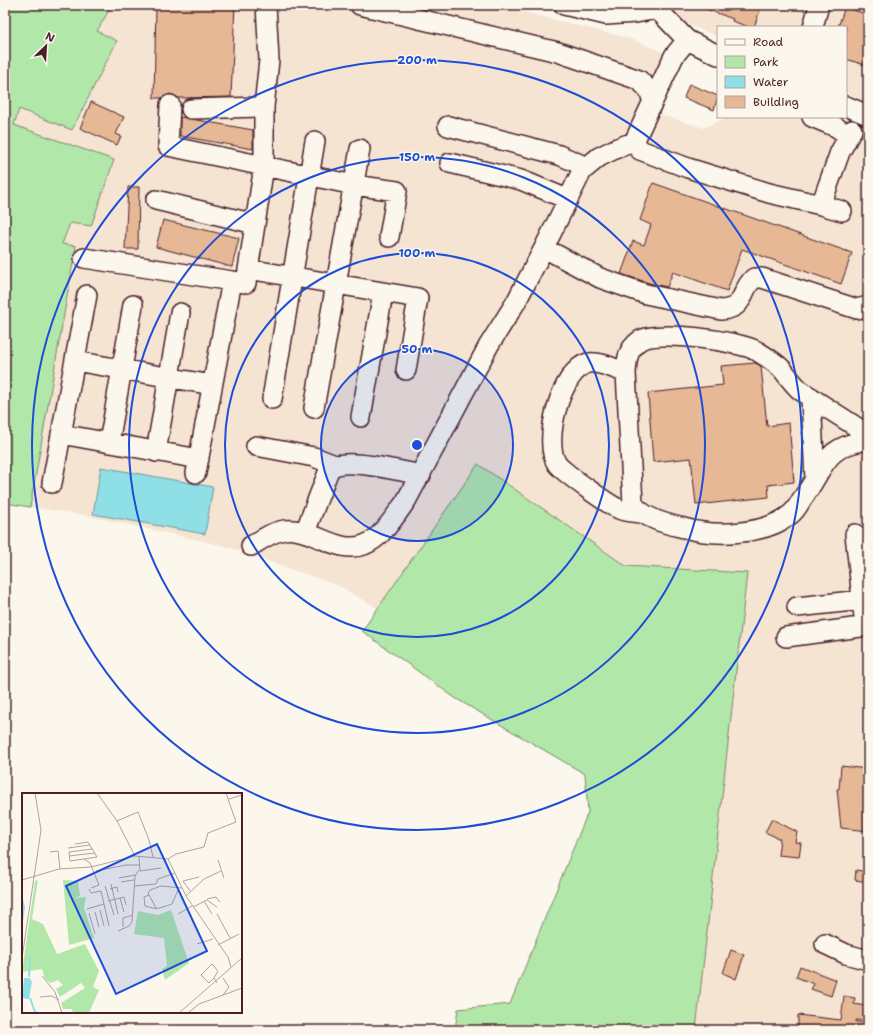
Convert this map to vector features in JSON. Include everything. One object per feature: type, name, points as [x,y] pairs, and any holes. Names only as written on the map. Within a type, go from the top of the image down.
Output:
[{"type":"street","points":[[84,258],[246,283],[264,166],[264,107],[269,60],[266,5]]},
{"type":"street","points":[[360,5],[558,52],[639,80],[649,90],[653,102]]},
{"type":"street","points":[[564,5],[606,15],[636,13],[657,7],[687,40],[717,55]]},
{"type":"street","points":[[813,26],[817,6]]},
{"type":"street","points":[[251,546],[269,535],[284,530],[304,532],[350,548],[364,544],[376,538],[390,522],[406,501],[421,475],[489,345],[516,302],[582,171],[599,157],[616,148],[634,142],[674,56],[687,40]]},
{"type":"street","points":[[170,105],[168,146],[354,185],[397,191],[389,237]]},
{"type":"street","points":[[847,106],[868,115]]},
{"type":"street","points":[[192,109],[264,107]]},
{"type":"street","points":[[814,118],[851,133],[840,152],[821,205]]},
{"type":"street","points":[[448,126],[559,155],[587,167]]},
{"type":"street","points":[[272,399],[291,277],[315,140]]},
{"type":"street","points":[[634,142],[640,150],[688,168],[770,193],[842,211]]},
{"type":"street","points":[[314,408],[360,149]]},
{"type":"street","points":[[450,163],[521,180],[567,199]]},
{"type":"street","points":[[156,200],[255,224]]},
{"type":"street","points":[[544,248],[600,278],[646,294],[721,310],[732,309],[738,305],[748,283],[754,278],[762,278],[857,309],[868,306]]},
{"type":"street","points":[[248,269],[418,298],[406,370]]},
{"type":"street","points":[[61,434],[156,452],[197,466],[232,281]]},
{"type":"street","points":[[361,417],[383,293]]},
{"type":"street","points":[[52,484],[87,295]]},
{"type":"street","points":[[109,443],[133,305]]},
{"type":"street","points":[[156,452],[180,313]]},
{"type":"street","points":[[640,513],[633,504],[626,374],[627,357],[632,347],[640,340],[654,336],[678,336],[719,341],[756,350],[780,368],[798,388],[868,435]]},
{"type":"street","points":[[75,361],[212,385]]},
{"type":"street","points":[[626,374],[601,364],[589,363],[580,367],[573,373],[563,391],[552,426],[552,447],[556,463],[565,472],[619,510],[640,513],[666,524],[701,533],[736,532],[772,526],[792,513],[832,452],[850,443],[868,440]]},
{"type":"street","points":[[811,397],[815,479]]},
{"type":"street","points":[[256,446],[314,457],[335,465],[348,464],[383,468],[421,475]]},
{"type":"street","points":[[304,532],[329,470],[335,465]]},
{"type":"street","points":[[786,637],[866,626],[855,534]]},
{"type":"street","points":[[797,606],[862,600]]},
{"type":"street","points":[[825,944],[846,954],[868,960]]},
{"type":"shaded area","points":[[112,5],[497,5],[631,39],[680,59],[658,114],[704,128],[725,118],[829,118],[839,122],[868,123],[868,1030],[696,1030],[747,573],[626,566],[479,464],[377,608],[339,586],[225,546],[84,515],[30,507],[76,246],[62,244],[70,223],[14,125],[19,109],[73,130],[117,42],[97,31]]},
{"type":"shaded area","points":[[618,5],[868,5],[868,102],[847,93],[847,26],[717,26],[717,37],[677,20]]},
{"type":"green space","points":[[5,5],[112,5],[97,31],[117,41],[72,130],[19,109],[14,125],[114,160],[91,226],[70,223],[62,244],[76,246],[30,507],[5,503]]},
{"type":"green space","points":[[478,464],[626,566],[747,573],[696,1030],[455,1030],[458,1009],[510,1004],[588,812],[585,774],[455,698],[362,631]]},
{"type":"water","points":[[101,467],[213,487],[205,534],[93,514]]},
{"type":"building","points":[[156,5],[235,5],[231,97],[178,98],[170,94],[162,98],[154,98]]},
{"type":"building","points":[[762,5],[754,26],[746,26],[732,21],[733,19],[698,6]]},
{"type":"building","points":[[845,7],[868,15],[868,66],[847,59],[847,26],[838,26]]},
{"type":"building","points":[[689,84],[717,96],[714,110],[684,98]]},
{"type":"building","points":[[91,102],[124,117],[116,134],[121,136],[117,145],[80,128]]},
{"type":"building","points":[[180,117],[253,130],[253,149],[180,136]]},
{"type":"building","points":[[653,183],[852,253],[841,284],[742,249],[727,291],[673,272],[667,287],[621,274],[633,241],[644,245],[651,225],[640,220]]},
{"type":"building","points":[[128,187],[139,187],[138,249],[125,249]]},
{"type":"building","points":[[163,220],[239,238],[232,267],[156,247]]},
{"type":"building","points":[[755,363],[761,366],[767,426],[789,423],[794,482],[768,485],[769,497],[696,505],[691,458],[653,462],[648,393],[723,385],[721,366]]},
{"type":"building","points":[[841,766],[868,769],[868,831],[841,828],[837,789],[839,789]]},
{"type":"building","points":[[772,819],[797,832],[795,842],[801,843],[799,857],[778,855],[780,839],[765,832]]},
{"type":"building","points":[[856,870],[868,872],[868,882],[855,880]]},
{"type":"building","points":[[731,950],[744,955],[736,979],[723,973]]},
{"type":"building","points":[[800,966],[836,980],[831,996],[811,989],[814,984],[796,977]]},
{"type":"building","points":[[844,996],[855,998],[854,1004],[866,1006],[864,1021],[856,1020],[856,1022],[867,1023],[867,1030],[798,1030],[798,1015],[841,1020]]}]
